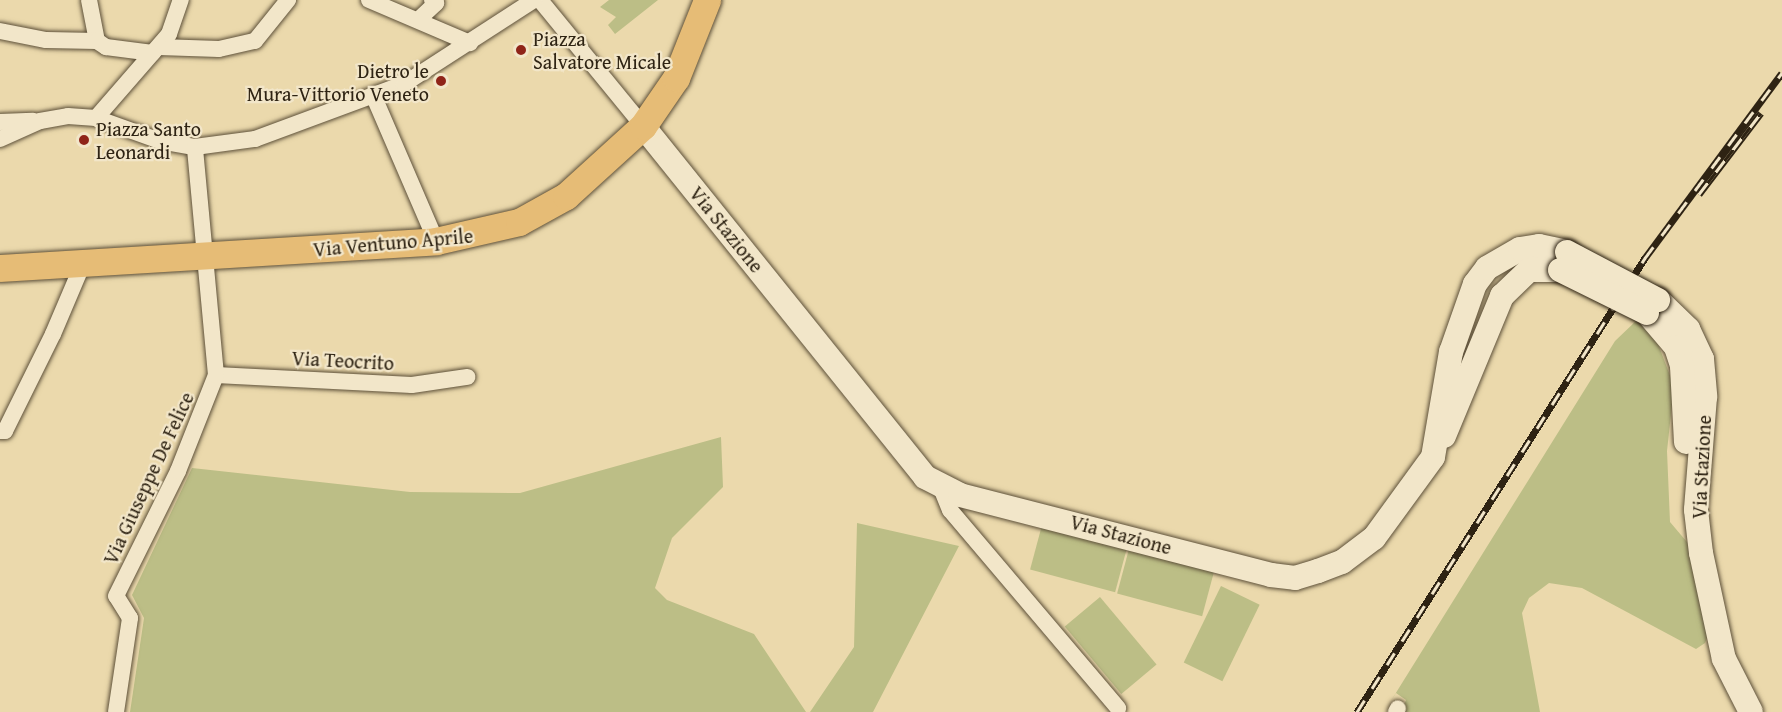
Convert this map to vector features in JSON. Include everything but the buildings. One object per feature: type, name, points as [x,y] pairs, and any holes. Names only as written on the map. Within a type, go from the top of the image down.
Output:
[{"type":"main road","name":"Via Ventuno Aprile","points":[[0,268],[436,241],[483,234],[538,212],[606,164],[643,126],[676,78],[707,0]]},
{"type":"main road","name":"Via Stazione","points":[[643,126],[909,459],[941,488],[1271,575],[1295,578],[1342,562],[1374,538],[1433,457],[1502,296],[1529,270],[1563,261],[1653,307],[1676,347],[1682,366],[1687,475],[1696,510],[1724,659],[1751,712]]},
{"type":"street","points":[[89,0],[97,40]]},
{"type":"street","points":[[96,118],[156,50],[181,0]]},
{"type":"street","points":[[0,31],[97,40],[106,47],[156,50],[219,49],[255,41],[288,0]]},
{"type":"street","points":[[369,0],[470,44]]},
{"type":"street","points":[[418,20],[436,3],[432,0]]},
{"type":"street","points":[[0,122],[96,118],[160,141],[195,147],[255,139],[374,97],[470,44],[534,0]]},
{"type":"street","points":[[540,0],[643,126]]},
{"type":"street","points":[[374,97],[436,241]]},
{"type":"street","points":[[0,140],[40,121]]},
{"type":"street","name":"Via Giuseppe De Felice","points":[[116,712],[129,618],[116,596],[183,461],[216,375],[195,147]]},
{"type":"street","points":[[0,430],[5,431],[53,334],[84,261]]},
{"type":"street","name":"Via Teocrito","points":[[216,375],[412,385],[467,377]]},
{"type":"street","points":[[941,488],[950,510],[1118,708]]},
{"type":"green space","points":[[609,0],[658,0],[615,34],[608,25],[616,17],[600,7]]},
{"type":"green space","points":[[1637,320],[1655,336],[1674,386],[1667,451],[1670,522],[1692,548],[1709,633],[1705,643],[1696,649],[1582,588],[1549,583],[1529,598],[1522,613],[1540,712],[1401,712],[1406,700],[1396,693],[1384,712],[1615,341]]},
{"type":"green space","points":[[721,437],[723,487],[672,538],[655,588],[667,600],[754,634],[806,712],[130,712],[144,618],[132,595],[192,468],[410,492],[520,493]]},
{"type":"green space","points":[[857,523],[959,546],[873,712],[810,712],[854,647]]},
{"type":"green space","points":[[1042,525],[1127,548],[1115,592],[1030,569]]},
{"type":"green space","points":[[1129,549],[1214,572],[1202,616],[1117,593]]},
{"type":"green space","points":[[1221,586],[1260,605],[1222,681],[1184,662]]},
{"type":"green space","points":[[1100,597],[1157,664],[1121,694],[1065,627]]},
{"type":"railway","points":[[1357,712],[1645,258],[1782,73]]},
{"type":"railway","points":[[1699,194],[1761,113]]},
{"type":"place","name":"Piazza Salvatore Micale","points":[[521,50]]},
{"type":"place","name":"Dietro le Mura-Vittorio Veneto","points":[[441,81]]},
{"type":"place","name":"Piazza Santo Leonardi","points":[[84,140]]}]
